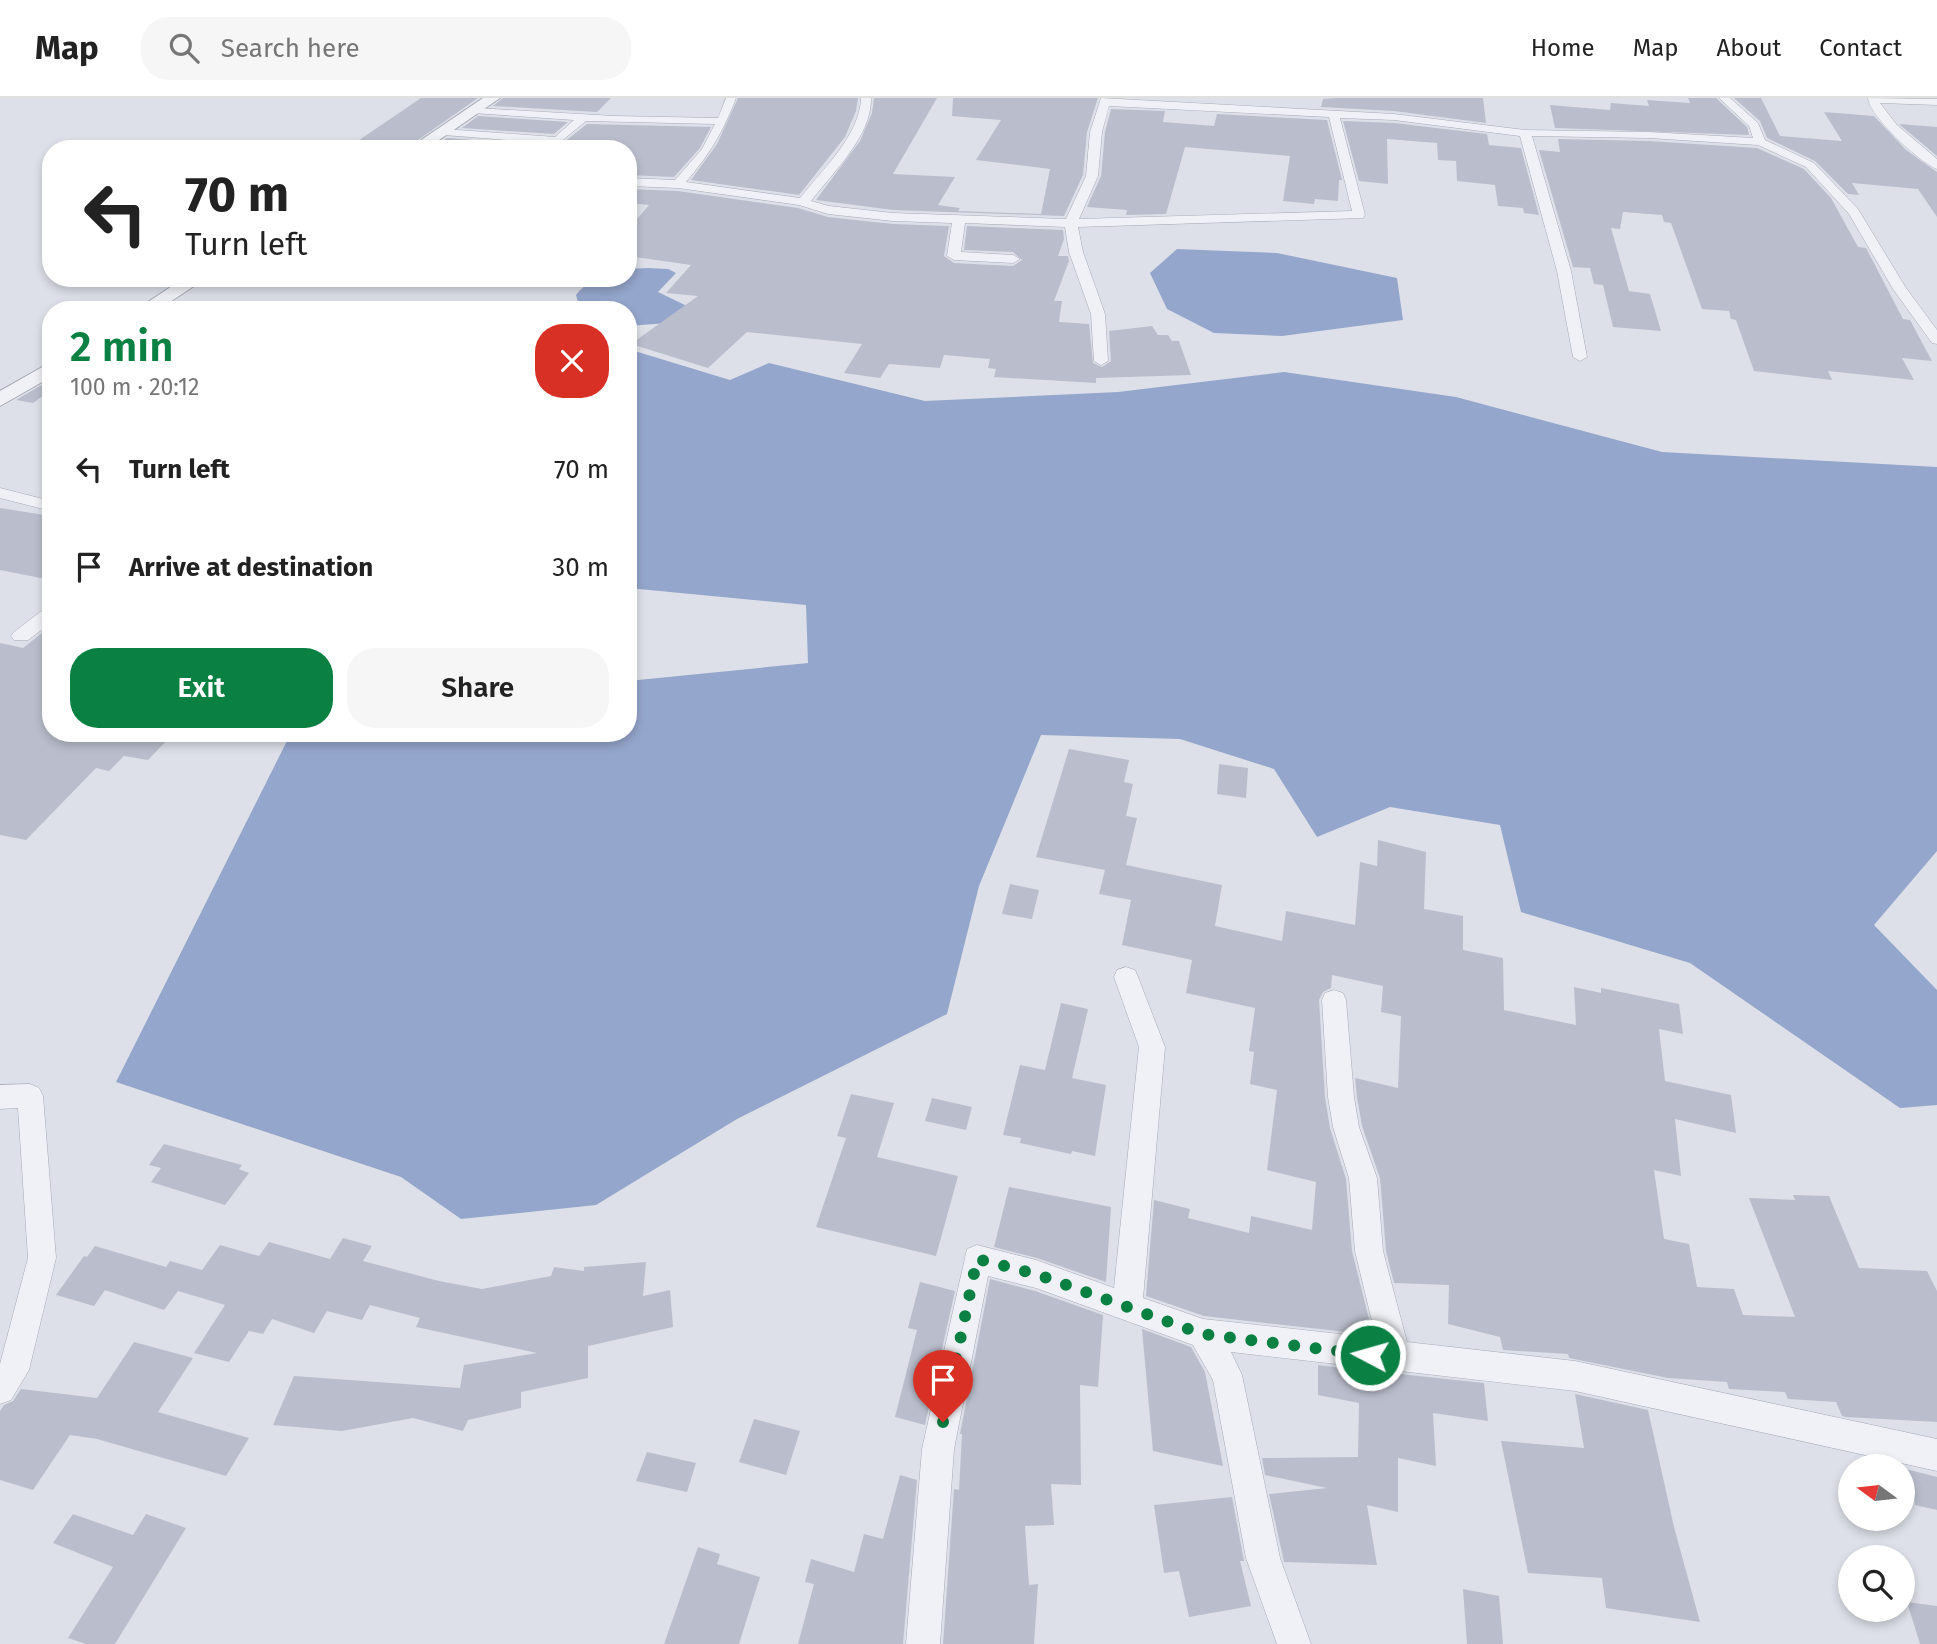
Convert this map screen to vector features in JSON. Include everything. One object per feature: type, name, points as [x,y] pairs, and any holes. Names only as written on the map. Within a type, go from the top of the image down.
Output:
[{"type":"street","points":[[430,140],[493,98]]},
{"type":"street","points":[[678,184],[708,150],[731,98]]},
{"type":"street","points":[[803,203],[854,136],[866,113],[866,98]]},
{"type":"street","points":[[1724,98],[1754,125],[1760,142]]},
{"type":"street","points":[[1937,102],[1872,100],[1877,110],[1901,134],[1937,165]]},
{"type":"street","points":[[1101,361],[1098,314],[1076,252],[1070,223],[1092,176],[1096,132],[1105,101],[1394,117],[1525,133],[1649,135],[1760,142],[1811,165],[1854,212],[1900,289],[1937,340]]},
{"type":"street","points":[[476,111],[722,121]]},
{"type":"street","points":[[637,182],[678,184],[803,203],[828,210],[893,218],[1070,223],[1359,215],[1334,114]]},
{"type":"street","points":[[559,140],[583,117]]},
{"type":"street","points":[[444,132],[545,140]]},
{"type":"street","points":[[1525,133],[1564,271],[1580,357]]},
{"type":"street","points":[[959,219],[954,257],[1013,259]]},
{"type":"street","points":[[160,301],[182,287]]},
{"type":"street","points":[[0,400],[42,374]]},
{"type":"street","points":[[0,508],[7,495],[42,504]]},
{"type":"street","points":[[21,636],[42,619]]},
{"type":"street","points":[[1126,977],[1152,1047],[1127,1307]]},
{"type":"street","points":[[1334,1000],[1343,1107],[1363,1178],[1369,1251],[1396,1358]]},
{"type":"street","points":[[0,1097],[30,1096],[42,1258],[14,1370],[0,1389]]},
{"type":"street","points":[[923,1644],[938,1449],[977,1259],[1036,1274],[1202,1334],[1396,1358],[1575,1376],[1894,1448],[1937,1455]]},
{"type":"street","points":[[1202,1334],[1227,1375],[1263,1558],[1294,1644]]},
{"type":"water","points":[[1177,249],[1277,253],[1397,278],[1403,320],[1282,336],[1214,333],[1167,309],[1150,273]]},
{"type":"water","points":[[637,269],[668,269],[676,273],[658,292],[687,306],[668,323],[637,325],[637,301],[578,301],[576,295],[584,287],[637,287]]},
{"type":"water","points":[[637,352],[730,380],[769,363],[925,401],[1118,392],[1284,372],[1456,397],[1662,452],[1937,467],[1937,851],[1874,925],[1937,990],[1937,1105],[1900,1108],[1690,963],[1521,912],[1500,825],[1390,807],[1317,837],[1274,769],[1180,739],[1041,735],[979,886],[947,1014],[737,1119],[596,1205],[461,1219],[401,1177],[116,1082],[286,742],[637,742],[637,680],[808,663],[806,605],[637,589]]},
{"type":"building","points":[[421,98],[478,98],[418,140],[359,140]]},
{"type":"building","points":[[503,98],[611,98],[597,112],[493,106]]},
{"type":"building","points":[[738,98],[858,98],[856,111],[845,137],[799,195],[691,180],[717,144]]},
{"type":"building","points":[[874,98],[937,98],[893,174],[955,177],[938,205],[960,208],[958,211],[1041,214],[1050,169],[976,160],[1001,120],[952,116],[953,98],[1098,98],[1087,132],[1083,175],[1064,216],[893,210],[816,200],[860,141],[872,113]]},
{"type":"building","points":[[1483,98],[1486,123],[1394,111],[1321,107],[1323,99]]},
{"type":"building","points":[[1688,98],[1716,98],[1747,127],[1749,135],[1555,128],[1550,105],[1610,110],[1611,103],[1649,106],[1647,100],[1690,103]]},
{"type":"building","points":[[1734,98],[1761,98],[1780,136],[1842,141],[1824,112],[1874,116],[1906,150],[1937,172],[1937,217],[1918,189],[1852,183],[1859,195],[1848,194],[1815,161],[1767,138],[1760,121]]},
{"type":"building","points":[[1111,109],[1165,111],[1163,122],[1214,126],[1217,114],[1327,120],[1342,180],[1339,180],[1338,201],[1315,199],[1314,204],[1283,201],[1290,156],[1185,147],[1166,214],[1126,215],[1127,210],[1087,207],[1101,176],[1105,132]]},
{"type":"building","points":[[478,116],[568,122],[554,134],[462,128]]},
{"type":"building","points":[[1343,121],[1394,123],[1487,134],[1489,145],[1521,148],[1539,215],[1524,213],[1523,208],[1498,206],[1495,185],[1457,181],[1456,161],[1438,160],[1437,143],[1387,139],[1388,184],[1359,181]]},
{"type":"building","points":[[587,124],[711,127],[700,148],[674,177],[637,175],[637,140],[567,140]]},
{"type":"building","points":[[1899,124],[1937,127],[1937,156]]},
{"type":"building","points":[[1558,139],[1649,141],[1757,148],[1804,169],[1831,198],[1858,247],[1866,248],[1903,319],[1910,320],[1932,361],[1902,358],[1914,380],[1828,371],[1832,380],[1754,371],[1736,320],[1731,319],[1729,311],[1702,309],[1671,223],[1664,222],[1662,215],[1623,212],[1620,229],[1611,228],[1629,291],[1650,294],[1661,331],[1613,327],[1603,285],[1594,284],[1590,268],[1573,267],[1539,150],[1560,152]]},
{"type":"building","points":[[637,189],[678,191],[798,208],[828,217],[893,224],[949,226],[944,256],[954,263],[1013,266],[1022,260],[1013,252],[964,250],[967,226],[1063,230],[1064,239],[1058,256],[1068,256],[1069,261],[1054,301],[1062,301],[1059,322],[1089,324],[1093,363],[1102,367],[1111,361],[1109,331],[1152,326],[1158,335],[1168,335],[1172,341],[1179,341],[1191,375],[1096,378],[1096,383],[994,377],[996,369],[988,368],[990,359],[944,355],[940,368],[889,364],[880,378],[844,373],[862,344],[747,332],[708,368],[637,346],[637,340],[698,296],[666,293],[691,265],[637,257],[637,219],[649,205],[637,204]]},
{"type":"building","points":[[42,385],[42,396],[33,403],[16,400]]},
{"type":"building","points":[[0,508],[42,515],[42,578],[0,570]]},
{"type":"building","points":[[42,633],[42,742],[165,742],[148,760],[124,756],[109,771],[96,768],[26,840],[0,835],[0,643],[23,648]]},
{"type":"building","points":[[1069,749],[1129,760],[1124,782],[1133,784],[1126,816],[1137,818],[1126,865],[1222,885],[1215,926],[1282,941],[1286,911],[1355,925],[1360,862],[1377,866],[1378,840],[1426,852],[1424,909],[1463,916],[1463,950],[1503,958],[1504,1010],[1576,1025],[1574,987],[1601,993],[1601,988],[1679,1004],[1683,1034],[1659,1029],[1665,1081],[1731,1095],[1736,1133],[1675,1119],[1681,1176],[1654,1170],[1664,1239],[1689,1244],[1697,1287],[1734,1289],[1743,1315],[1795,1317],[1749,1198],[1795,1200],[1793,1195],[1829,1196],[1859,1268],[1927,1271],[1937,1291],[1937,1422],[1846,1417],[1842,1416],[1836,1402],[1788,1399],[1785,1392],[1729,1389],[1727,1382],[1668,1378],[1569,1358],[1568,1354],[1503,1350],[1500,1337],[1448,1324],[1449,1285],[1394,1283],[1386,1251],[1380,1178],[1362,1126],[1357,1097],[1355,1078],[1398,1088],[1401,1016],[1381,1012],[1383,986],[1332,975],[1331,988],[1323,992],[1319,1000],[1325,1097],[1330,1128],[1346,1179],[1352,1251],[1373,1335],[1204,1316],[1146,1296],[1154,1200],[1190,1209],[1188,1218],[1249,1233],[1251,1216],[1312,1230],[1316,1182],[1267,1170],[1277,1090],[1250,1084],[1254,1052],[1249,1051],[1255,1008],[1186,993],[1192,960],[1122,945],[1131,900],[1099,894],[1105,870],[1036,857]]},
{"type":"building","points":[[1219,764],[1248,768],[1246,798],[1217,794]]},
{"type":"building","points":[[1010,884],[1039,890],[1032,919],[1002,914]]},
{"type":"building","points":[[1061,1003],[1088,1009],[1072,1078],[1106,1085],[1095,1156],[1072,1151],[1071,1154],[1020,1143],[1021,1138],[1003,1135],[1020,1065],[1045,1070]]},
{"type":"building","points":[[851,1094],[894,1103],[877,1157],[958,1176],[936,1256],[816,1227],[846,1138],[837,1136]]},
{"type":"building","points":[[932,1098],[972,1107],[966,1130],[925,1121]]},
{"type":"building","points":[[164,1144],[242,1165],[239,1169],[249,1173],[225,1205],[151,1182],[161,1168],[149,1165]]},
{"type":"building","points":[[1009,1187],[1111,1207],[1106,1282],[1037,1258],[994,1247]]},
{"type":"building","points":[[343,1238],[372,1246],[363,1261],[482,1289],[551,1276],[554,1267],[584,1271],[584,1267],[646,1262],[643,1296],[670,1290],[673,1327],[588,1346],[588,1378],[521,1392],[521,1408],[468,1420],[463,1431],[413,1418],[342,1431],[273,1425],[294,1376],[460,1388],[464,1365],[537,1353],[416,1327],[420,1318],[370,1305],[362,1320],[327,1311],[314,1333],[272,1319],[263,1334],[249,1331],[229,1362],[194,1353],[225,1305],[178,1291],[164,1310],[105,1290],[94,1306],[56,1295],[84,1256],[87,1257],[95,1246],[166,1267],[170,1261],[202,1270],[220,1245],[259,1256],[269,1242],[330,1259]]},
{"type":"building","points":[[990,1279],[1035,1291],[1103,1315],[1098,1387],[1080,1385],[1081,1485],[1051,1484],[1054,1525],[1025,1526],[1029,1585],[1038,1584],[1034,1644],[943,1644],[954,1489],[959,1490],[960,1434]]},
{"type":"building","points":[[920,1282],[955,1291],[925,1425],[895,1417],[917,1330],[908,1328]]},
{"type":"building","points":[[1142,1329],[1191,1347],[1205,1372],[1223,1466],[1153,1451]]},
{"type":"building","points":[[134,1342],[193,1358],[158,1412],[249,1438],[226,1476],[97,1439],[70,1435],[33,1490],[0,1480],[0,1411],[4,1405],[13,1401],[21,1389],[97,1398]]},
{"type":"building","points":[[1318,1365],[1484,1383],[1488,1421],[1433,1413],[1436,1466],[1398,1458],[1398,1512],[1367,1505],[1377,1565],[1284,1562],[1269,1494],[1327,1488],[1265,1475],[1262,1458],[1358,1457],[1359,1403],[1318,1395]]},
{"type":"building","points":[[1575,1394],[1648,1410],[1674,1527],[1700,1622],[1606,1608],[1602,1578],[1528,1573],[1501,1441],[1584,1448]]},
{"type":"building","points":[[754,1419],[800,1431],[786,1475],[739,1462]]},
{"type":"building","points":[[647,1452],[696,1463],[687,1492],[636,1481]]},
{"type":"building","points":[[1915,1471],[1937,1477],[1937,1510],[1915,1505]]},
{"type":"building","points":[[900,1475],[917,1480],[903,1644],[798,1644],[814,1584],[805,1582],[811,1559],[854,1572],[864,1534],[883,1539]]},
{"type":"building","points":[[1232,1497],[1244,1561],[1240,1561],[1251,1606],[1189,1617],[1179,1571],[1164,1573],[1154,1505]]},
{"type":"building","points":[[73,1514],[133,1535],[146,1514],[186,1528],[115,1644],[86,1644],[68,1638],[113,1567],[53,1543]]},
{"type":"building","points":[[698,1547],[720,1554],[717,1564],[760,1577],[739,1644],[664,1644]]},
{"type":"building","points":[[1463,1589],[1499,1596],[1503,1644],[1467,1644]]},
{"type":"building","points":[[1915,1603],[1937,1606],[1937,1644],[1920,1644],[1913,1622]]},
{"type":"route","points":[[943,1422],[977,1259],[1036,1274],[1202,1334],[1370,1355]]}]
